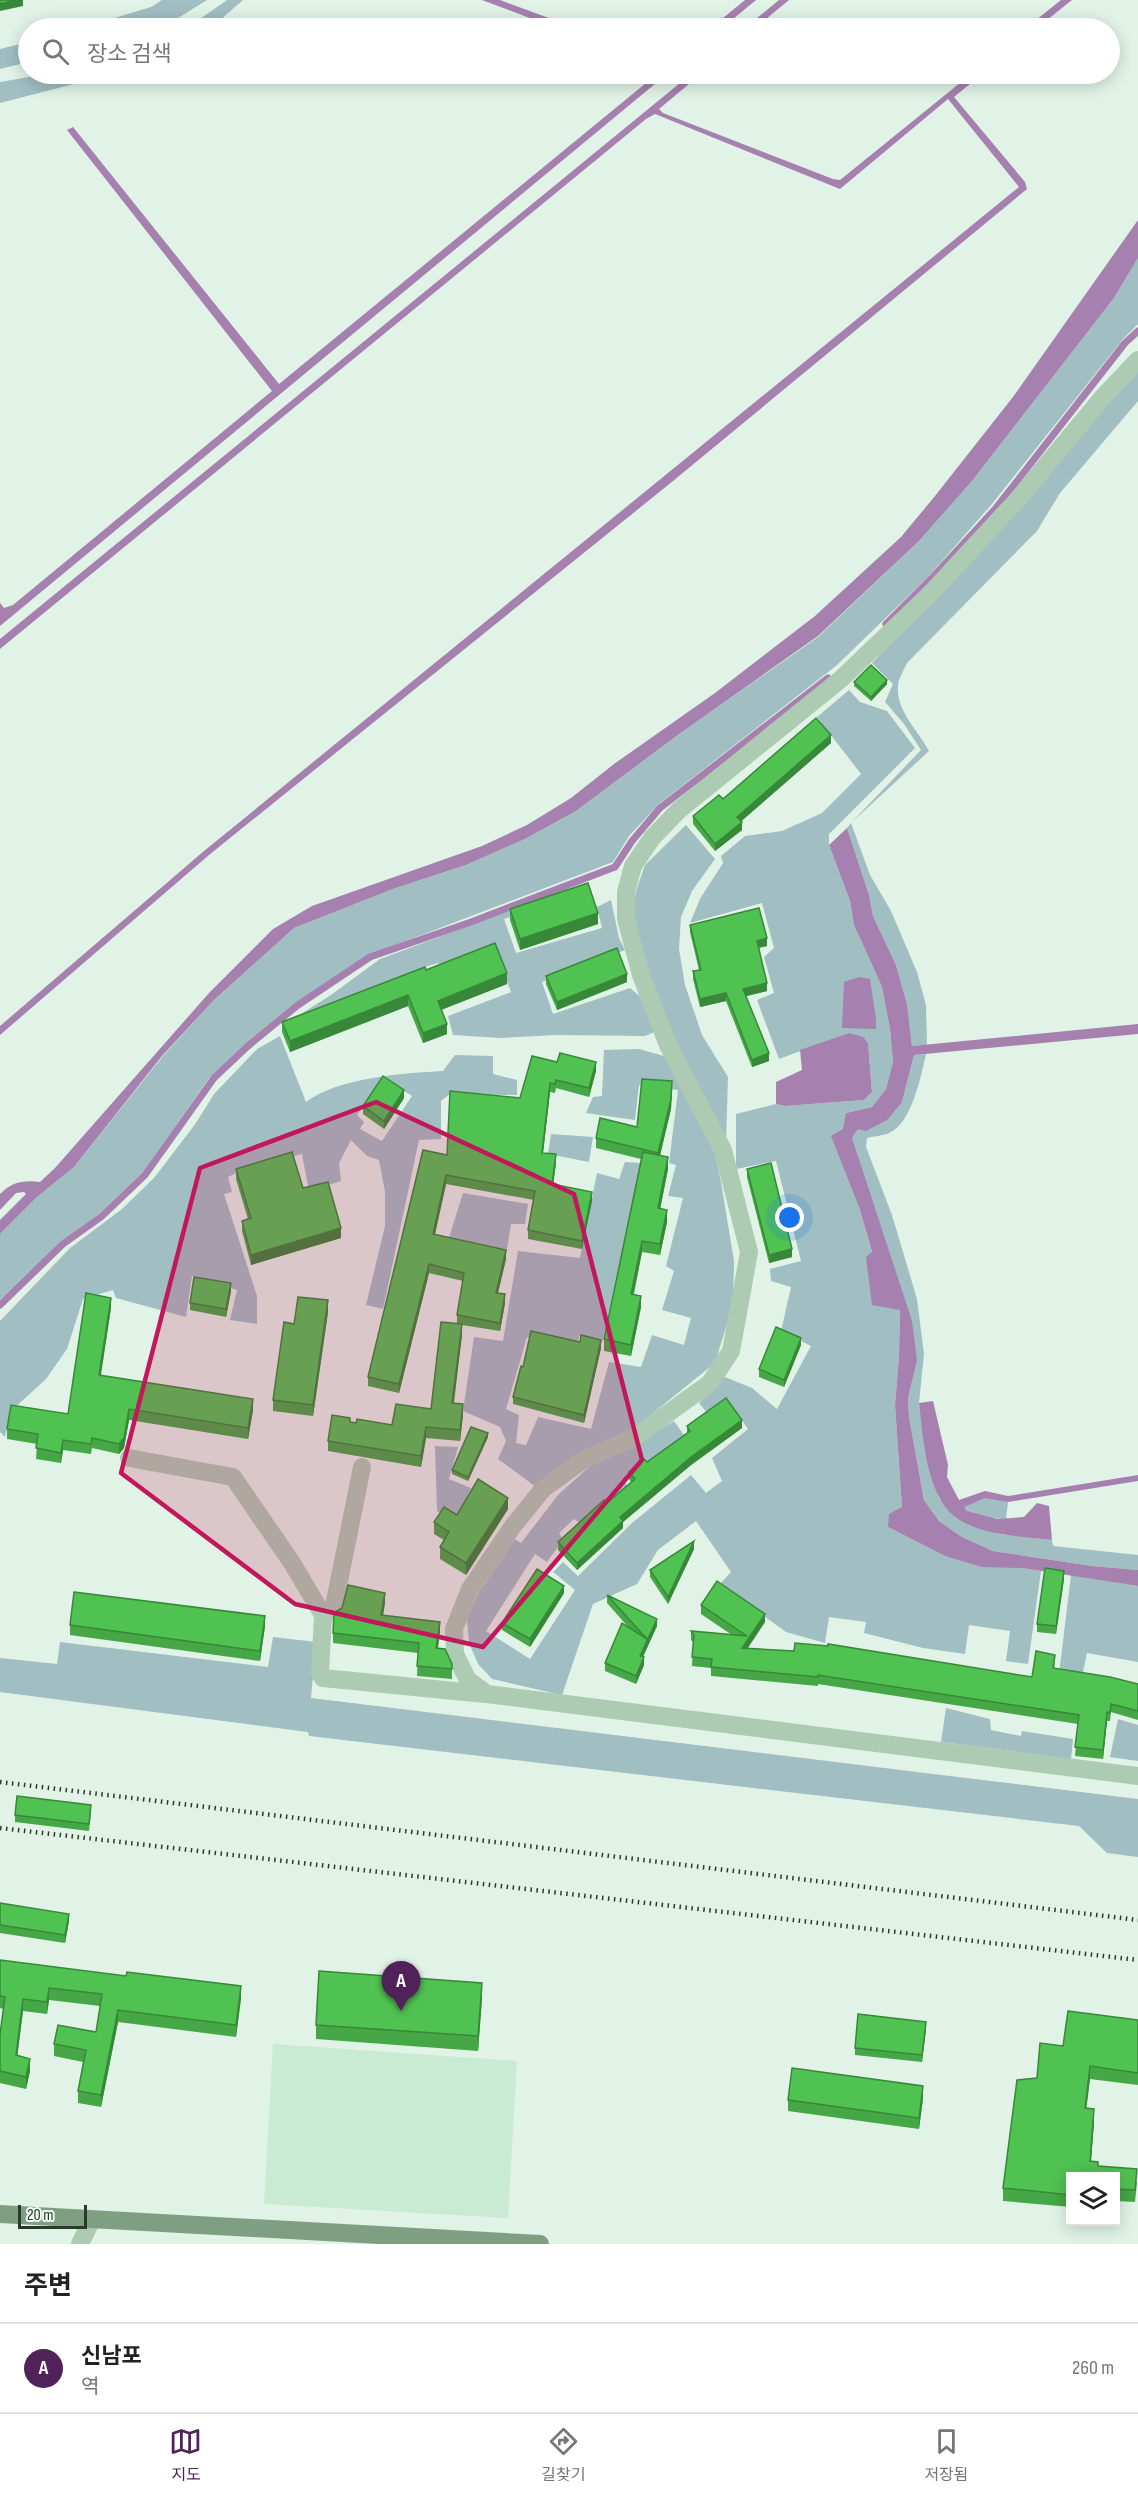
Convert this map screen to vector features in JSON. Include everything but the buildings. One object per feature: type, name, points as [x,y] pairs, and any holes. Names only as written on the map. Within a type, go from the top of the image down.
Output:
[{"type":"main road","points":[[0,2214],[370,2239],[540,2244]]},
{"type":"street","points":[[486,1694],[468,1680],[455,1654],[454,1629],[471,1589],[513,1526],[543,1489],[583,1460],[635,1437],[710,1383],[730,1351],[749,1252],[723,1150],[668,1045],[641,975],[626,918],[626,892],[633,866],[652,838],[679,810],[841,679],[929,595],[1019,498],[1102,398],[1138,360]]},
{"type":"street","points":[[129,1458],[233,1477],[292,1563],[323,1615],[320,1673],[323,1678],[486,1694],[1138,1776]]},
{"type":"street","points":[[323,1615],[333,1611],[362,1467]]},
{"type":"street","points":[[80,2244],[92,2219]]},
{"type":"highlighted area","points":[[376,1102],[574,1194],[642,1460],[483,1647],[295,1604],[121,1473],[200,1168]]},
{"type":"shaded area","points":[[162,0],[207,0],[178,18],[114,18],[151,7]]},
{"type":"shaded area","points":[[227,0],[243,0],[222,18],[201,18]]},
{"type":"shaded area","points":[[482,0],[500,0],[549,18],[530,18]]},
{"type":"shaded area","points":[[745,0],[756,0],[734,18],[723,18]]},
{"type":"shaded area","points":[[779,0],[789,0],[767,18],[757,18]]},
{"type":"shaded area","points":[[1061,0],[1072,0],[1050,18],[1038,18]]},
{"type":"shaded area","points":[[18,44],[18,64],[0,69],[0,49]]},
{"type":"shaded area","points":[[18,79],[18,84],[74,84],[0,103],[0,82]]},
{"type":"shaded area","points":[[645,84],[655,84],[0,626],[0,603],[4,608],[13,605],[272,391],[67,130],[73,127],[279,384]]},
{"type":"shaded area","points":[[679,84],[689,84],[659,109],[663,113],[840,180],[959,84],[970,84],[954,97],[1025,182],[1027,189],[673,481],[209,855],[0,1035],[0,1026],[204,851],[1019,187],[948,99],[840,189],[655,114],[646,119],[0,649],[0,639]]},
{"type":"shaded area","points":[[1138,220],[1138,258],[1114,298],[972,481],[919,541],[818,636],[675,737],[576,811],[525,839],[466,865],[393,889],[294,928],[215,999],[162,1056],[74,1167],[37,1197],[0,1234],[0,1220],[26,1194],[16,1193],[0,1210],[0,1194],[18,1183],[40,1182],[55,1168],[209,993],[273,929],[312,906],[482,846],[527,825],[571,798],[614,764],[715,693],[815,616],[901,537],[935,496],[1013,397]]},
{"type":"shaded area","points":[[1138,258],[1138,324],[1123,339],[992,504],[928,577],[837,665],[659,804],[629,836],[613,862],[369,955],[296,1003],[210,1077],[143,1172],[98,1215],[61,1242],[0,1300],[0,1234],[37,1197],[74,1167],[163,1056],[215,999],[294,928],[393,889],[466,865],[525,839],[576,811],[675,737],[818,637],[919,541],[972,481],[1114,298]]},
{"type":"shaded area","points":[[1138,366],[1138,401],[1060,493],[1037,531],[907,663],[898,683],[900,704],[929,751],[851,823],[921,750],[904,724],[885,702],[893,684],[872,663],[977,554]]},
{"type":"shaded area","points":[[849,690],[860,702],[887,711],[915,748],[829,834],[829,845],[850,901],[854,925],[882,987],[890,1029],[893,1062],[886,1089],[872,1107],[846,1113],[859,1207],[872,1253],[900,1309],[895,1405],[902,1507],[888,1527],[945,1556],[1041,1571],[1028,1664],[1006,1661],[1010,1631],[969,1625],[965,1654],[923,1648],[864,1633],[866,1622],[829,1617],[825,1643],[786,1632],[720,1584],[731,1572],[696,1521],[658,1550],[637,1584],[593,1604],[562,1695],[492,1679],[478,1664],[469,1643],[467,1619],[479,1592],[515,1539],[521,1543],[558,1495],[590,1466],[636,1444],[674,1421],[686,1438],[649,1466],[643,1462],[624,1479],[628,1487],[607,1500],[580,1523],[574,1519],[559,1533],[563,1540],[547,1562],[535,1554],[486,1631],[530,1659],[575,1590],[553,1572],[563,1562],[578,1576],[632,1523],[691,1475],[706,1493],[722,1481],[712,1458],[748,1429],[728,1401],[708,1414],[699,1403],[725,1377],[752,1388],[777,1409],[811,1346],[781,1331],[791,1287],[771,1281],[770,1269],[801,1261],[776,1161],[736,1169],[736,1114],[776,1104],[785,1106],[864,1100],[872,1092],[868,1043],[849,1033],[779,1059],[757,1000],[774,993],[764,957],[774,948],[762,903],[690,923],[700,899],[723,863],[721,856],[745,836],[782,831],[822,813],[861,774],[817,717]]},
{"type":"shaded area","points":[[851,823],[870,875],[891,911],[917,972],[926,1005],[927,1045],[912,1046],[907,1004],[896,965],[873,916],[869,895],[847,828]]},
{"type":"shaded area","points":[[686,825],[715,859],[692,891],[681,917],[679,949],[685,985],[702,1035],[728,1077],[726,1142],[683,1057],[656,995],[632,917],[636,891],[645,865]]},
{"type":"shaded area","points":[[847,828],[869,895],[873,916],[896,965],[907,1004],[912,1046],[1138,1024],[1138,1034],[914,1055],[902,1102],[887,1120],[866,1131],[858,1129],[852,1138],[912,1321],[917,1361],[908,1398],[909,1417],[924,1500],[939,1521],[962,1537],[993,1551],[1092,1566],[1138,1570],[1138,1586],[1022,1568],[982,1567],[945,1556],[888,1527],[889,1514],[902,1507],[895,1405],[900,1310],[872,1305],[866,1257],[872,1252],[859,1207],[831,1136],[843,1129],[846,1113],[872,1107],[886,1089],[893,1062],[890,1029],[882,987],[854,925],[850,901],[829,845]]},
{"type":"shaded area","points":[[554,894],[556,902],[504,919],[516,953],[602,928],[597,907],[611,900],[619,938],[625,950],[542,982],[553,1014],[630,988],[642,998],[655,1032],[645,1036],[557,1035],[500,1038],[453,1035],[448,1016],[511,992],[495,950],[442,972],[438,963],[419,969],[420,975],[285,1024],[331,995],[380,959]]},
{"type":"shaded area","points":[[859,977],[870,979],[876,1029],[842,1028],[844,982]]},
{"type":"shaded area","points":[[849,1033],[863,1037],[868,1043],[872,1092],[864,1100],[785,1106],[776,1104],[776,1082],[802,1070],[800,1050]]},
{"type":"shaded area","points":[[280,1036],[306,1102],[335,1087],[353,1082],[391,1075],[443,1071],[455,1055],[493,1056],[493,1074],[517,1080],[517,1095],[450,1094],[441,1101],[441,1139],[419,1140],[383,1309],[366,1305],[385,1226],[385,1192],[379,1160],[367,1156],[351,1140],[339,1163],[341,1181],[309,1191],[302,1154],[255,1164],[228,1177],[232,1192],[224,1194],[257,1296],[257,1324],[230,1320],[237,1290],[192,1276],[186,1317],[116,1298],[113,1290],[83,1299],[67,1349],[46,1379],[10,1412],[5,1437],[0,1432],[0,1321],[70,1248],[122,1209],[154,1178],[196,1123],[214,1094],[257,1049]],"holes":[[[382,1077],[412,1096],[382,1141],[360,1129],[364,1122],[357,1115]]]},
{"type":"shaded area","points":[[639,1049],[664,1056],[682,1084],[715,1154],[734,1261],[733,1304],[715,1363],[637,1426],[536,1487],[498,1459],[506,1441],[500,1427],[463,1411],[474,1337],[503,1341],[518,1251],[580,1258],[597,1173],[619,1179],[625,1162],[641,1163],[602,1343],[579,1336],[577,1349],[527,1337],[506,1409],[519,1415],[516,1443],[526,1445],[538,1417],[591,1429],[609,1362],[641,1367],[652,1335],[684,1345],[691,1318],[662,1310],[674,1271],[666,1266],[683,1198],[668,1196],[676,1165],[669,1163],[678,1090],[639,1085],[635,1120],[586,1113],[593,1097],[602,1096],[604,1050]]},
{"type":"shaded area","points":[[926,1054],[914,1098],[904,1120],[889,1133],[867,1138],[866,1147],[892,1215],[917,1299],[924,1354],[919,1403],[925,1448],[939,1498],[969,1524],[1000,1534],[1052,1540],[1053,1546],[1138,1555],[1138,1570],[1092,1566],[993,1551],[962,1537],[939,1521],[924,1500],[909,1417],[908,1398],[917,1361],[852,1138],[858,1129],[902,1102],[914,1055]]},
{"type":"shaded area","points":[[551,1134],[593,1137],[589,1162],[548,1154]]},
{"type":"shaded area","points":[[463,1193],[528,1204],[525,1224],[511,1224],[506,1256],[448,1241]]},
{"type":"shaded area","points":[[933,1401],[948,1465],[947,1477],[959,1500],[985,1491],[1008,1496],[1138,1475],[1138,1481],[1008,1502],[985,1498],[964,1507],[967,1511],[997,1519],[1024,1517],[1037,1503],[1049,1506],[1052,1540],[1001,1534],[976,1528],[954,1516],[945,1506],[932,1479],[924,1447],[919,1403]]},
{"type":"shaded area","points":[[435,1446],[458,1447],[449,1479],[471,1488],[456,1520],[437,1511]]},
{"type":"shaded area","points":[[985,1497],[1008,1502],[1006,1519],[977,1515],[963,1507]]},
{"type":"shaded area","points":[[1071,1575],[1138,1586],[1138,1662],[1087,1653],[1082,1677],[1059,1674]]},
{"type":"shaded area","points":[[273,1637],[316,1642],[311,1698],[1138,1799],[1138,1857],[1107,1853],[1079,1826],[309,1736],[308,1732],[0,1692],[0,1658],[57,1664],[60,1642],[268,1667]]},
{"type":"shaded area","points":[[946,1708],[990,1719],[991,1730],[1021,1736],[1022,1731],[1073,1739],[1071,1759],[941,1742]]},
{"type":"shaded area","points":[[1118,1719],[1138,1725],[1138,1761],[1110,1757]]},
{"type":"shaded area","points":[[273,2044],[517,2061],[508,2218],[264,2204]]},
{"type":"waterway","points":[[886,624],[996,508],[1125,343],[1138,331]]},
{"type":"waterway","points":[[0,1305],[63,1244],[101,1217],[145,1175],[214,1078],[248,1046],[298,1005],[370,957],[471,922],[615,867],[632,841],[660,808],[828,678]]},
{"type":"railway","points":[[0,1782],[1138,1920]]},
{"type":"railway","points":[[0,1828],[1138,1960]]},
{"type":"place","name":"신남포","points":[[401,2011]]}]
